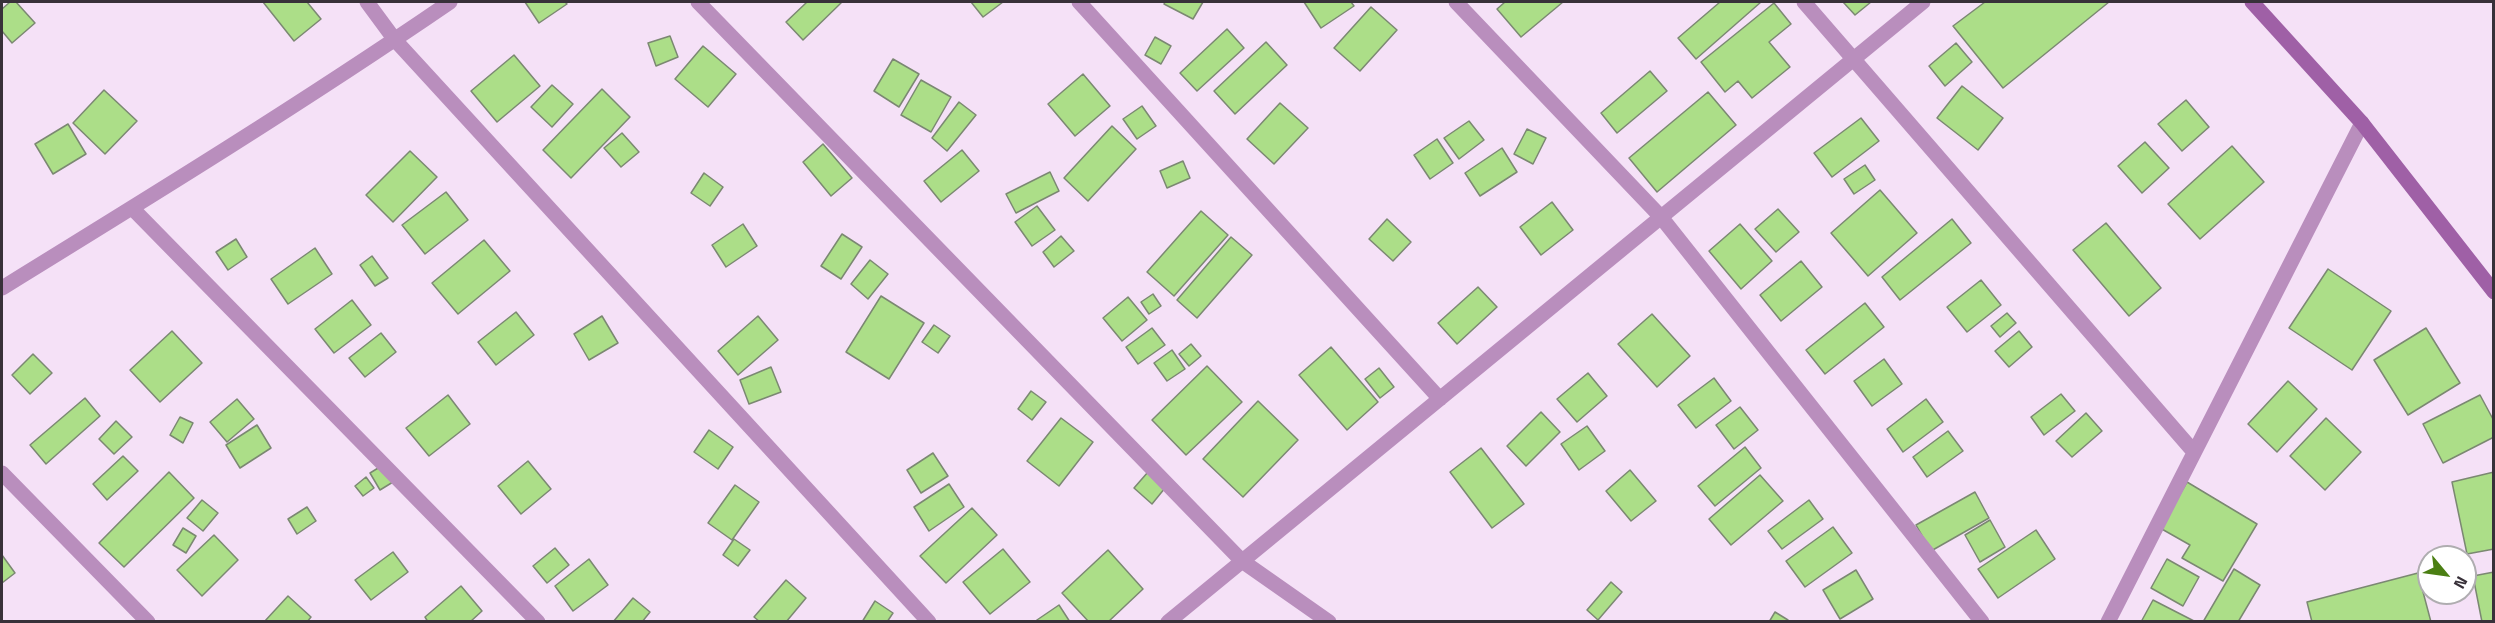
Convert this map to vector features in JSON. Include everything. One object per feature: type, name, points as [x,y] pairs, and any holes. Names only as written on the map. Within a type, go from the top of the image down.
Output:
[{"type":"main road","points":[[2252,2],[2362,123],[2491,285]]},
{"type":"street","points":[[367,2],[395,40],[929,621]]},
{"type":"street","points":[[2,288],[132,208],[395,40],[450,2]]},
{"type":"street","points":[[698,2],[1242,561],[1329,621]]},
{"type":"street","points":[[1079,2],[1440,399]]},
{"type":"street","points":[[1456,2],[1661,218],[1982,621]]},
{"type":"street","points":[[1804,2],[1855,58],[2194,452]]},
{"type":"street","points":[[1168,621],[1923,2]]},
{"type":"street","points":[[2108,621],[2362,123]]},
{"type":"street","points":[[132,208],[538,621]]},
{"type":"street","points":[[2,473],[148,621]]},
{"type":"building","points":[[10,2],[16,2],[35,23],[12,43],[2,31],[2,9]]},
{"type":"building","points":[[263,2],[307,2],[321,19],[294,41]]},
{"type":"building","points":[[525,2],[565,2],[567,4],[539,23]]},
{"type":"building","points":[[807,2],[842,2],[803,40],[786,22]]},
{"type":"building","points":[[971,2],[1003,2],[983,17]]},
{"type":"building","points":[[1165,2],[1203,2],[1193,19],[1164,4]]},
{"type":"building","points":[[1304,2],[1351,2],[1354,6],[1321,28]]},
{"type":"building","points":[[1505,2],[1563,2],[1521,37],[1497,9]]},
{"type":"building","points":[[1720,2],[1761,2],[1696,59],[1678,38]]},
{"type":"building","points":[[1843,2],[1871,2],[1855,15]]},
{"type":"building","points":[[1985,2],[2109,2],[2003,88],[1953,26]]},
{"type":"building","points":[[1774,3],[1791,24],[1769,42],[1790,67],[1752,98],[1738,81],[1725,92],[1701,62]]},
{"type":"building","points":[[1371,7],[1397,30],[1360,71],[1334,48]]},
{"type":"building","points":[[1227,29],[1244,48],[1197,91],[1180,73]]},
{"type":"building","points":[[670,36],[678,57],[656,66],[648,43]]},
{"type":"building","points":[[1155,37],[1171,46],[1161,64],[1145,55]]},
{"type":"building","points":[[1266,42],[1287,65],[1235,114],[1214,91]]},
{"type":"building","points":[[1956,43],[1972,62],[1945,86],[1929,66]]},
{"type":"building","points":[[703,46],[736,74],[708,107],[675,79]]},
{"type":"building","points":[[514,55],[540,86],[497,122],[471,91]]},
{"type":"building","points":[[893,59],[919,74],[899,107],[874,91]]},
{"type":"building","points":[[1650,71],[1667,91],[1617,133],[1601,113]]},
{"type":"building","points":[[1083,74],[1110,106],[1075,136],[1048,104]]},
{"type":"building","points":[[921,80],[951,97],[931,132],[901,115]]},
{"type":"building","points":[[552,85],[573,104],[552,127],[531,107]]},
{"type":"building","points":[[1962,86],[2003,118],[1978,150],[1937,118]]},
{"type":"building","points":[[602,89],[630,117],[571,178],[543,150]]},
{"type":"building","points":[[104,90],[137,121],[105,154],[73,123]]},
{"type":"building","points":[[1708,92],[1736,125],[1657,192],[1629,158]]},
{"type":"building","points":[[2186,100],[2209,127],[2182,151],[2158,124]]},
{"type":"building","points":[[959,102],[976,115],[947,151],[932,138]]},
{"type":"building","points":[[1280,103],[1308,128],[1274,164],[1247,139]]},
{"type":"building","points":[[1142,106],[1156,126],[1137,139],[1123,119]]},
{"type":"building","points":[[1861,118],[1879,141],[1832,177],[1814,153]]},
{"type":"building","points":[[1469,121],[1484,140],[1459,159],[1444,138]]},
{"type":"building","points":[[68,124],[86,154],[53,174],[35,144]]},
{"type":"building","points":[[1112,126],[1136,149],[1088,201],[1064,178]]},
{"type":"building","points":[[1527,129],[1546,138],[1533,164],[1514,154]]},
{"type":"building","points":[[622,133],[639,152],[621,167],[604,148]]},
{"type":"building","points":[[1437,139],[1453,163],[1430,179],[1414,155]]},
{"type":"building","points":[[2145,142],[2169,168],[2142,193],[2118,166]]},
{"type":"building","points":[[823,144],[852,178],[831,196],[803,162]]},
{"type":"building","points":[[2232,146],[2264,182],[2200,239],[2168,204]]},
{"type":"building","points":[[1502,148],[1517,172],[1480,196],[1465,173]]},
{"type":"building","points":[[962,150],[979,171],[941,202],[924,181]]},
{"type":"building","points":[[410,151],[437,177],[393,222],[366,195]]},
{"type":"building","points":[[1183,161],[1190,178],[1167,188],[1160,171]]},
{"type":"building","points":[[1865,165],[1875,180],[1854,194],[1844,179]]},
{"type":"building","points":[[1050,172],[1059,191],[1016,213],[1006,194]]},
{"type":"building","points":[[704,173],[723,187],[710,206],[691,193]]},
{"type":"building","points":[[1880,190],[1917,233],[1868,276],[1831,233]]},
{"type":"building","points":[[446,192],[468,220],[425,254],[402,225]]},
{"type":"building","points":[[1552,202],[1573,230],[1541,255],[1520,227]]},
{"type":"building","points":[[1037,206],[1055,230],[1032,246],[1015,222]]},
{"type":"building","points":[[1778,209],[1799,232],[1776,252],[1755,229]]},
{"type":"building","points":[[1201,211],[1228,235],[1174,296],[1147,272]]},
{"type":"building","points":[[1387,219],[1411,242],[1393,261],[1369,239]]},
{"type":"building","points":[[1952,219],[1971,243],[1900,300],[1882,277]]},
{"type":"building","points":[[2106,223],[2161,288],[2129,316],[2073,250]]},
{"type":"building","points":[[743,224],[757,246],[726,267],[712,245]]},
{"type":"building","points":[[1740,224],[1772,261],[1741,289],[1709,251]]},
{"type":"building","points":[[842,234],[862,247],[841,279],[821,266]]},
{"type":"building","points":[[1061,236],[1074,251],[1054,267],[1043,252]]},
{"type":"building","points":[[1231,237],[1252,255],[1197,318],[1177,300]]},
{"type":"building","points":[[236,239],[247,257],[228,270],[216,252]]},
{"type":"building","points":[[484,240],[510,271],[458,314],[432,283]]},
{"type":"building","points":[[315,248],[332,274],[288,304],[271,279]]},
{"type":"building","points":[[372,256],[388,278],[375,286],[360,265]]},
{"type":"building","points":[[870,260],[888,274],[868,299],[851,284]]},
{"type":"building","points":[[1801,261],[1822,287],[1781,321],[1760,295]]},
{"type":"building","points":[[2328,269],[2391,311],[2352,370],[2289,328]]},
{"type":"building","points":[[1981,280],[2001,305],[1967,332],[1947,307]]},
{"type":"building","points":[[1478,287],[1497,307],[1457,344],[1438,323]]},
{"type":"building","points":[[1153,294],[1161,306],[1149,314],[1141,302]]},
{"type":"building","points":[[881,296],[924,323],[889,379],[846,352]]},
{"type":"building","points":[[1128,297],[1147,320],[1122,341],[1103,318]]},
{"type":"building","points":[[352,300],[371,325],[334,353],[315,329]]},
{"type":"building","points":[[1865,303],[1884,327],[1825,374],[1806,350]]},
{"type":"building","points":[[516,312],[534,335],[496,365],[478,342]]},
{"type":"building","points":[[2007,313],[2016,323],[2000,337],[1991,326]]},
{"type":"building","points":[[1652,314],[1690,356],[1657,387],[1618,344]]},
{"type":"building","points":[[602,316],[618,343],[589,360],[574,334]]},
{"type":"building","points":[[758,316],[778,340],[738,375],[718,351]]},
{"type":"building","points":[[934,325],[950,336],[938,353],[922,342]]},
{"type":"building","points":[[1152,328],[1165,345],[1138,364],[1126,347]]},
{"type":"building","points":[[2426,328],[2460,383],[2408,415],[2374,360]]},
{"type":"building","points":[[172,331],[202,363],[160,402],[130,370]]},
{"type":"building","points":[[2019,331],[2032,347],[2009,367],[1995,351]]},
{"type":"building","points":[[381,333],[396,352],[365,377],[349,358]]},
{"type":"building","points":[[1191,344],[1201,356],[1189,366],[1179,354]]},
{"type":"building","points":[[1331,347],[1378,402],[1347,430],[1299,375]]},
{"type":"building","points":[[1172,350],[1185,369],[1167,381],[1154,363]]},
{"type":"building","points":[[33,354],[52,373],[30,394],[12,375]]},
{"type":"building","points":[[1884,359],[1902,384],[1872,406],[1854,381]]},
{"type":"building","points":[[1207,366],[1242,402],[1186,455],[1152,420]]},
{"type":"building","points":[[771,367],[781,392],[749,404],[740,380]]},
{"type":"building","points":[[1379,368],[1394,387],[1380,398],[1365,379]]},
{"type":"building","points":[[1588,373],[1607,396],[1577,422],[1557,399]]},
{"type":"building","points":[[1714,378],[1731,401],[1696,428],[1678,405]]},
{"type":"building","points":[[2288,381],[2317,409],[2277,452],[2248,424]]},
{"type":"building","points":[[1031,391],[1046,402],[1032,420],[1018,409]]},
{"type":"building","points":[[2061,394],[2075,411],[2044,435],[2031,417]]},
{"type":"building","points":[[448,395],[470,424],[429,456],[406,428]]},
{"type":"building","points":[[2480,395],[2494,421],[2494,437],[2443,463],[2423,424]]},
{"type":"building","points":[[85,398],[100,416],[46,464],[30,445]]},
{"type":"building","points":[[237,399],[254,419],[227,442],[210,422]]},
{"type":"building","points":[[1926,399],[1943,422],[1903,452],[1887,429]]},
{"type":"building","points":[[1258,401],[1298,440],[1243,497],[1203,459]]},
{"type":"building","points":[[1740,407],[1758,430],[1734,449],[1716,425]]},
{"type":"building","points":[[1541,412],[1560,432],[1526,466],[1507,446]]},
{"type":"building","points":[[2086,413],[2102,431],[2072,457],[2056,441]]},
{"type":"building","points":[[180,417],[193,423],[183,443],[170,435]]},
{"type":"building","points":[[1061,418],[1093,442],[1059,486],[1027,461]]},
{"type":"building","points":[[2326,418],[2361,452],[2325,490],[2290,456]]},
{"type":"building","points":[[116,421],[132,437],[114,454],[99,439]]},
{"type":"building","points":[[257,425],[271,448],[240,468],[226,445]]},
{"type":"building","points":[[1587,426],[1605,451],[1579,470],[1561,444]]},
{"type":"building","points":[[709,430],[733,447],[718,469],[694,452]]},
{"type":"building","points":[[1948,431],[1963,451],[1927,477],[1913,457]]},
{"type":"building","points":[[1745,447],[1761,468],[1715,506],[1698,486]]},
{"type":"building","points":[[1481,448],[1524,504],[1492,528],[1450,472]]},
{"type":"building","points":[[933,453],[948,476],[921,493],[907,470]]},
{"type":"building","points":[[123,456],[138,471],[107,500],[93,484]]},
{"type":"building","points":[[528,461],[551,489],[521,514],[498,486]]},
{"type":"building","points":[[383,465],[393,482],[380,490],[370,473]]},
{"type":"building","points":[[1630,470],[1656,501],[1631,521],[1606,491]]},
{"type":"building","points":[[169,472],[194,498],[124,567],[99,543]]},
{"type":"building","points":[[1148,472],[1165,488],[1152,504],[1134,488]]},
{"type":"building","points":[[2494,472],[2494,549],[2477,552],[2477,545],[2465,545],[2452,482]]},
{"type":"building","points":[[1760,475],[1783,501],[1731,545],[1709,519]]},
{"type":"building","points":[[366,477],[374,488],[363,496],[355,486]]},
{"type":"building","points":[[2187,482],[2257,524],[2223,581],[2182,558],[2190,545],[2160,528]]},
{"type":"building","points":[[949,484],[964,507],[929,531],[914,507]]},
{"type":"building","points":[[735,485],[759,502],[732,540],[708,523]]},
{"type":"building","points":[[1975,492],[1989,518],[1931,551],[1916,525]]},
{"type":"building","points":[[202,500],[218,513],[203,531],[187,518]]},
{"type":"building","points":[[1809,500],[1823,519],[1782,549],[1768,531]]},
{"type":"building","points":[[307,507],[316,521],[297,534],[288,519]]},
{"type":"building","points":[[972,508],[997,535],[946,583],[920,556]]},
{"type":"building","points":[[1990,520],[2005,547],[1980,562],[1965,535]]},
{"type":"building","points":[[1833,527],[1852,553],[1805,587],[1786,561]]},
{"type":"building","points":[[183,528],[196,536],[186,553],[173,545]]},
{"type":"building","points":[[2036,530],[2055,559],[1998,598],[1978,569]]},
{"type":"building","points":[[214,535],[238,560],[202,596],[177,570]]},
{"type":"building","points":[[734,539],[750,550],[738,566],[723,555]]},
{"type":"building","points":[[555,548],[569,565],[547,583],[533,566]]},
{"type":"building","points":[[1003,549],[1030,582],[990,614],[963,582]]},
{"type":"building","points":[[1108,550],[1143,589],[1108,622],[1089,622],[1062,593]]},
{"type":"building","points":[[393,552],[408,572],[371,600],[355,580]]},
{"type":"building","points":[[2,555],[15,573],[2,583]]},
{"type":"building","points":[[589,559],[608,585],[573,611],[555,586]]},
{"type":"building","points":[[2167,559],[2199,577],[2183,606],[2151,588]]},
{"type":"building","points":[[2234,569],[2260,585],[2238,622],[2203,622]]},
{"type":"building","points":[[1856,570],[1873,599],[1840,619],[1823,590]]},
{"type":"building","points":[[2494,572],[2494,622],[2482,622],[2477,596],[2477,575]]},
{"type":"building","points":[[2417,573],[2417,605],[2426,605],[2431,622],[2312,622],[2307,602]]},
{"type":"building","points":[[786,580],[806,598],[786,622],[760,622],[754,617]]},
{"type":"building","points":[[1611,582],[1622,592],[1598,620],[1587,610]]},
{"type":"building","points":[[461,586],[482,611],[470,622],[428,622],[425,617]]},
{"type":"building","points":[[288,596],[311,617],[307,622],[264,622]]},
{"type":"building","points":[[633,598],[650,612],[642,622],[613,622]]},
{"type":"building","points":[[2153,600],[2194,621],[2141,622]]},
{"type":"building","points":[[875,601],[893,613],[887,622],[862,622]]},
{"type":"building","points":[[1059,605],[1070,622],[1034,622]]},
{"type":"building","points":[[1775,612],[1788,620],[1787,622],[1769,622]]}]
